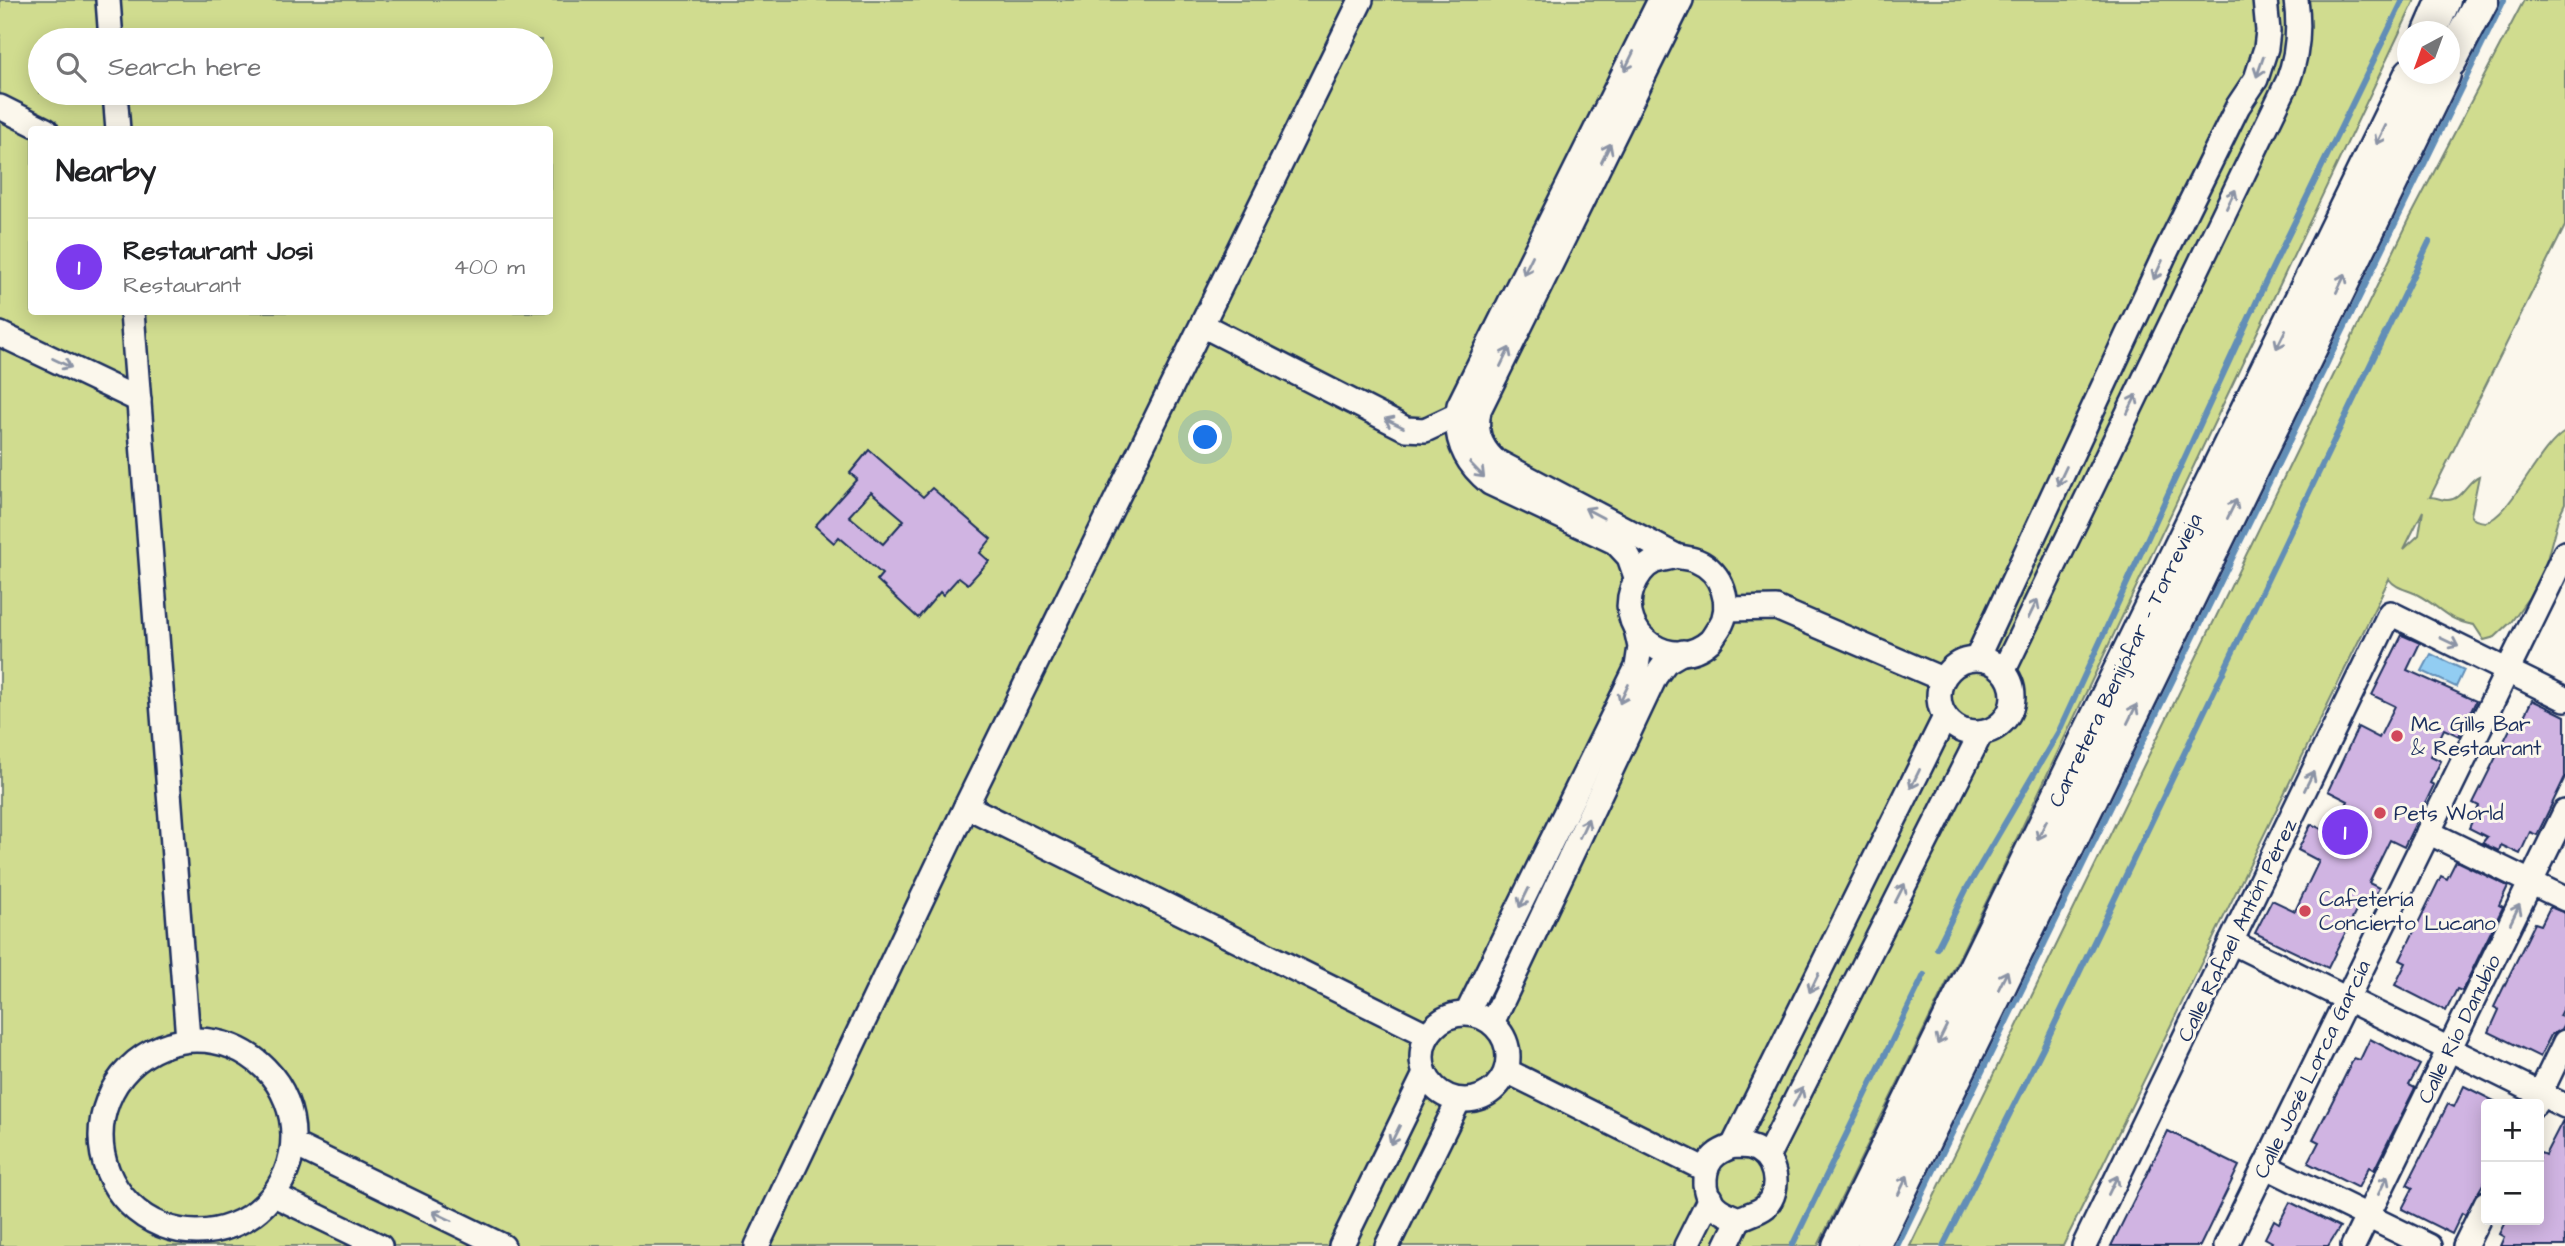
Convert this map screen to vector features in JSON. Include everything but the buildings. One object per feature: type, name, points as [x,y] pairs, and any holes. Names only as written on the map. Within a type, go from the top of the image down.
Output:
[{"type":"main road","points":[[2435,21],[2444,0]]},
{"type":"main road","points":[[2460,41],[2482,0]]},
{"type":"main road","name":"Carretera Benijófar - Torrevieja","points":[[1839,1246],[2406,84]]},
{"type":"main road","name":"Carretera Benijófar - Torrevieja","points":[[1873,1246],[2439,84]]},
{"type":"street","points":[[108,0],[110,28]]},
{"type":"street","points":[[757,1246],[966,806],[1361,0]]},
{"type":"street","points":[[1636,578],[1629,557],[1615,542],[1490,483],[1479,474],[1462,450],[1457,415],[1459,405],[1660,0]]},
{"type":"street","points":[[1676,556],[1654,562],[1636,578],[1628,599],[1631,622],[1645,642],[1666,652],[1689,652],[1710,641],[1723,622],[1727,609],[1717,577],[1699,561],[1676,556],[1494,460],[1480,442],[1477,421],[1479,410],[1681,0]]},
{"type":"street","points":[[1977,658],[2164,256],[2238,106],[2256,79],[2267,40],[2265,0]]},
{"type":"street","points":[[2004,670],[2288,81],[2298,41],[2296,0]]},
{"type":"street","points":[[116,105],[118,126]]},
{"type":"street","points":[[0,107],[38,126]]},
{"type":"street","points":[[132,315],[188,1038]]},
{"type":"street","points":[[1202,325],[1406,429],[1425,430],[1457,415]]},
{"type":"street","points":[[0,334],[139,400]]},
{"type":"street","name":"Calle José Lorca García","points":[[2226,1246],[2565,553]]},
{"type":"street","points":[[1727,609],[1776,608],[1942,679]]},
{"type":"street","name":"Calle Rafael Antón Pérez","points":[[2084,1246],[2390,614],[2507,671]]},
{"type":"street","points":[[1467,1013],[1637,667],[1640,647],[1636,629]]},
{"type":"street","points":[[1492,1023],[1655,677],[1666,662],[1683,652]]},
{"type":"street","points":[[1977,658],[1992,661],[2004,670],[2013,688],[2011,709],[2000,725],[1981,733],[1961,730],[1945,718],[1938,699],[1942,679],[1956,663],[1977,658]]},
{"type":"street","points":[[2507,671],[2565,699]]},
{"type":"street","points":[[1733,1146],[1945,718]]},
{"type":"street","points":[[1767,1157],[1981,733]]},
{"type":"street","points":[[966,806],[1428,1035]]},
{"type":"street","name":"Calle Río Danubio","points":[[2353,1246],[2565,812]]},
{"type":"street","points":[[2428,832],[2565,899]]},
{"type":"street","points":[[2231,942],[2449,1049],[2537,1099],[2565,1042]]},
{"type":"street","points":[[1467,1013],[1481,1016],[1492,1023],[1504,1037],[1509,1053],[1507,1071],[1498,1086],[1484,1097],[1467,1101],[1450,1098],[1435,1088],[1424,1074],[1421,1056],[1428,1035],[1435,1025],[1450,1016],[1467,1013]]},
{"type":"street","points":[[188,1038],[230,1044],[266,1067],[289,1102],[295,1145],[276,1196],[231,1230],[176,1233],[128,1207],[100,1158],[104,1103],[136,1058],[188,1038]]},
{"type":"street","points":[[1507,1071],[1706,1170]]},
{"type":"street","points":[[1341,1246],[1424,1074]]},
{"type":"street","points":[[1387,1246],[1459,1100]]},
{"type":"street","points":[[2544,1101],[2565,1106]]},
{"type":"street","points":[[295,1145],[503,1246]]},
{"type":"street","points":[[1726,1246],[1739,1219],[1764,1208],[1774,1192],[1775,1174],[1767,1157],[1751,1147],[1733,1146],[1716,1154],[1706,1170],[1705,1188],[1713,1205],[1739,1219]]},
{"type":"street","points":[[2265,1166],[2429,1246]]},
{"type":"street","points":[[276,1196],[380,1246]]},
{"type":"street","points":[[1686,1246],[1710,1198]]},
{"type":"street","points":[[2465,1246],[2481,1213]]},
{"type":"green space","points":[[0,0],[2415,0],[2405,21],[2397,21],[2397,38],[1998,878],[1818,1246],[0,1246]]},
{"type":"green space","points":[[2524,0],[2565,0],[2565,226],[2430,497],[2452,499],[2479,476],[2471,515],[2474,519],[2485,522],[2495,518],[2545,452],[2565,432],[2565,503],[2558,518],[2545,567],[2529,597],[2511,622],[2495,637],[2484,640],[2474,625],[2450,616],[2414,593],[2398,587],[2389,579],[2063,1246],[1910,1246],[2410,218]],"holes":[[[2423,511],[2419,535],[2404,549]]]},
{"type":"water","points":[[2431,654],[2464,670],[2456,687],[2422,671]]},
{"type":"waterway","points":[[1937,948],[1967,888],[2059,731],[2266,281],[2403,0]]},
{"type":"waterway","points":[[1897,1246],[2504,0]]},
{"type":"waterway","points":[[1943,1246],[2048,1038],[2429,242]]},
{"type":"waterway","points":[[1792,1246],[1924,975]]},
{"type":"place","name":"Mc Gills Bar & Restaurant","points":[[2397,736]]},
{"type":"place","name":"Pets World","points":[[2380,813]]},
{"type":"place","name":"Restaurant Josi","points":[[2345,832]]},
{"type":"place","name":"Cafetería Concierto Lucano","points":[[2305,911]]}]
